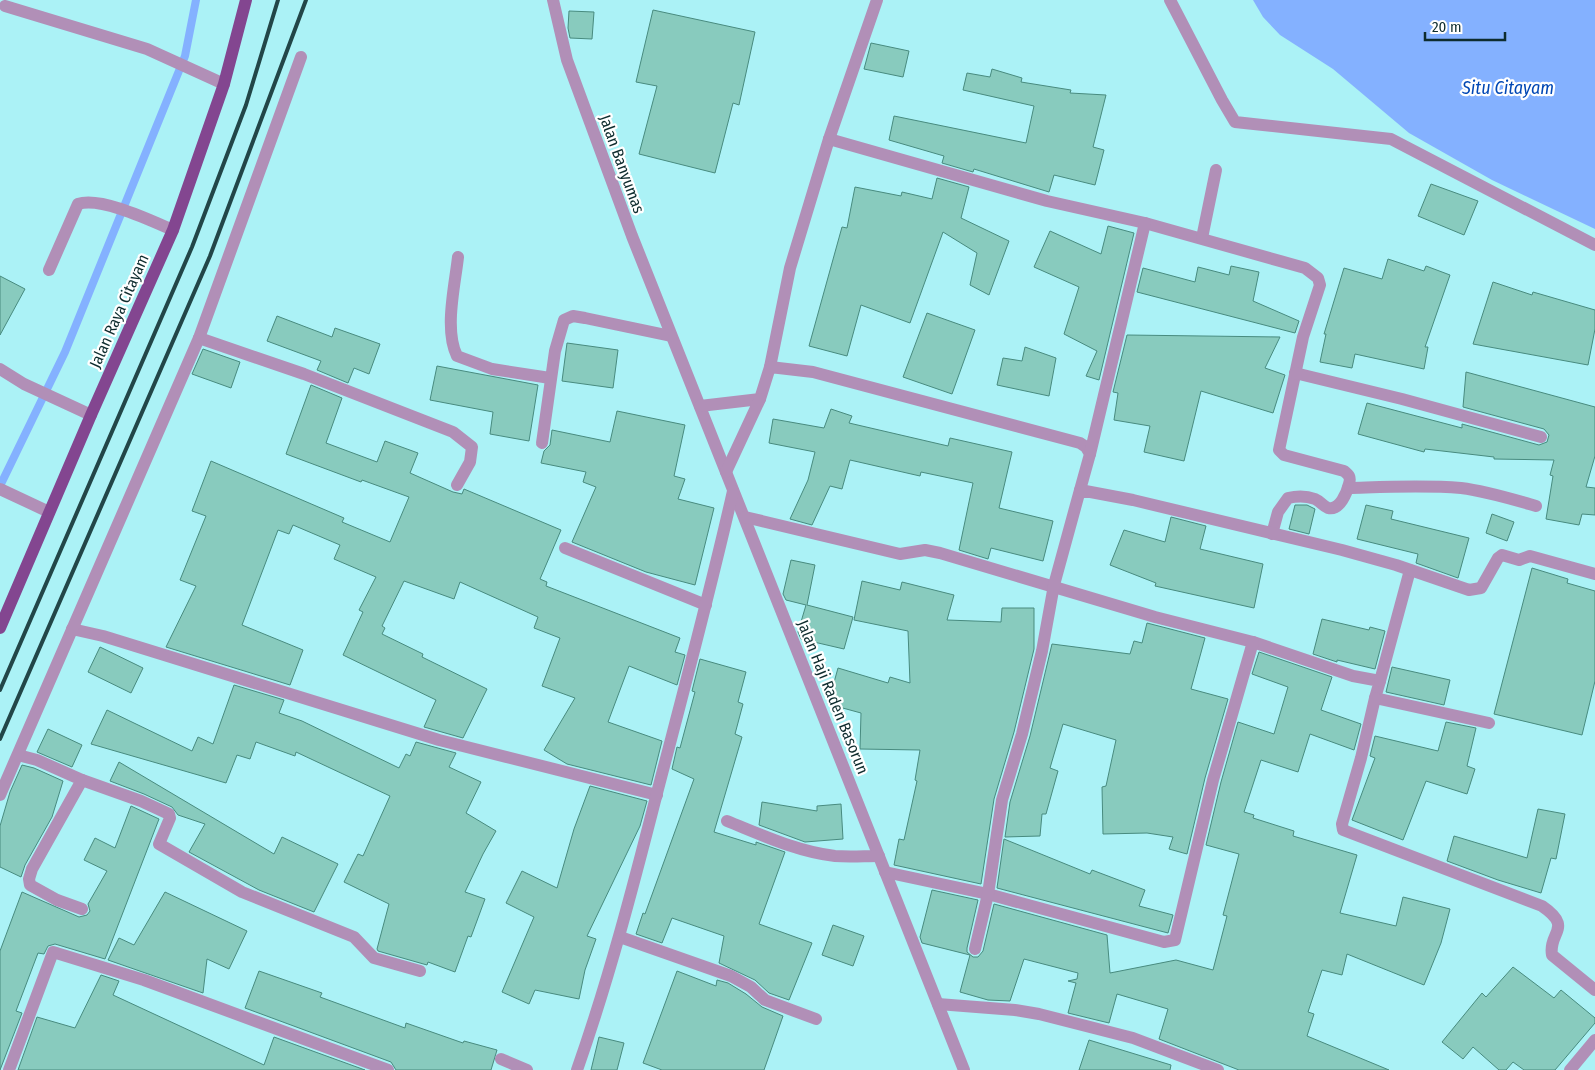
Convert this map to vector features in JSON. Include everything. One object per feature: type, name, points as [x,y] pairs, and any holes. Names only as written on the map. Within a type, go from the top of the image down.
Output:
[{"type":"main road","name":"Jalan Raya Citayam","points":[[1,621],[173,230],[224,84],[246,0]]},
{"type":"street","name":"Jalan Banyumas","points":[[553,0],[567,60],[628,227],[671,336]]},
{"type":"street","points":[[726,472],[760,399],[770,367],[790,268],[829,139],[877,0]]},
{"type":"street","points":[[1170,0],[1235,122],[1391,139],[1595,245]]},
{"type":"street","points":[[4,6],[147,49],[224,84]]},
{"type":"street","points":[[0,795],[200,338],[301,57]]},
{"type":"street","points":[[829,139],[1047,201],[1202,238],[1305,268],[1318,278],[1319,289],[1312,306],[1295,373],[1279,446],[1280,453],[1344,471],[1350,478],[1348,488],[1340,504],[1334,508],[1327,507],[1315,499],[1302,497],[1288,498],[1278,512],[1272,534]]},
{"type":"street","points":[[1202,238],[1216,170]]},
{"type":"street","points":[[50,270],[78,204],[86,202],[102,204],[173,230]]},
{"type":"street","points":[[975,949],[988,894],[1002,800],[1022,734],[1042,652],[1054,585],[1090,454],[1145,223]]},
{"type":"street","points":[[458,257],[451,333],[452,348],[457,356],[492,369],[550,378]]},
{"type":"street","points":[[542,443],[550,378],[559,331],[564,320],[573,316],[612,322],[671,336]]},
{"type":"street","name":"Jalan Haji Raden Basorun","points":[[671,336],[733,492],[745,517],[964,1070]]},
{"type":"street","points":[[200,338],[304,374],[452,432],[472,447],[470,462],[457,485]]},
{"type":"street","points":[[770,367],[813,372],[1080,443],[1090,454]]},
{"type":"street","points":[[0,369],[24,384],[91,415]]},
{"type":"street","points":[[1295,373],[1402,398],[1541,437]]},
{"type":"street","points":[[700,406],[760,399]]},
{"type":"street","points":[[1348,488],[1404,486],[1460,488],[1484,492],[1536,506]]},
{"type":"street","points":[[0,489],[49,512]]},
{"type":"street","points":[[1080,490],[1133,500],[1342,550],[1410,570],[1461,588],[1476,590],[1481,588],[1498,558],[1502,555],[1519,560],[1530,556],[1595,574]]},
{"type":"street","points":[[577,1070],[602,998],[620,937],[706,605],[733,492]]},
{"type":"street","points":[[745,517],[900,554],[924,550],[940,553],[1026,579],[1054,585],[1155,617],[1253,642],[1353,676],[1380,681]]},
{"type":"street","points":[[564,548],[706,605]]},
{"type":"street","points":[[1410,570],[1342,824],[1343,830],[1542,906],[1554,916],[1558,926],[1558,932],[1551,949],[1552,955],[1595,990]]},
{"type":"street","points":[[72,629],[103,636],[439,740],[656,795]]},
{"type":"street","points":[[885,872],[988,894],[1164,942],[1176,940],[1213,780],[1253,642]]},
{"type":"street","points":[[1375,698],[1490,723]]},
{"type":"street","points":[[18,755],[52,766],[82,780],[141,801],[169,814],[170,818],[159,844],[219,881],[354,937],[374,958],[420,971]]},
{"type":"street","points":[[82,780],[32,869],[29,879],[30,885],[57,900],[82,909]]},
{"type":"street","points":[[728,821],[769,838],[816,852],[835,856],[879,856]]},
{"type":"street","points":[[620,937],[731,976],[751,987],[764,1000],[816,1019]]},
{"type":"street","points":[[9,1070],[53,952],[144,980],[388,1070]]},
{"type":"street","points":[[938,1004],[998,1008],[1039,1014],[1133,1038],[1218,1070]]},
{"type":"street","points":[[1570,1070],[1595,1040]]},
{"type":"street","points":[[501,1059],[527,1070]]},
{"type":"water","name":"Situ Citayam","points":[[1253,0],[1595,0],[1595,229],[1492,180],[1409,133],[1333,69],[1280,35],[1263,17]]},
{"type":"building","points":[[653,10],[755,32],[739,105],[733,103],[715,173],[639,154],[657,86],[636,82]]},
{"type":"building","points":[[569,11],[594,12],[592,39],[570,38],[568,28]]},
{"type":"building","points":[[871,43],[909,51],[903,77],[864,69]]},
{"type":"building","points":[[992,69],[1022,78],[1021,82],[1071,90],[1070,93],[1106,95],[1093,147],[1104,150],[1095,185],[1054,175],[1049,192],[974,169],[973,172],[942,163],[944,156],[889,140],[894,116],[1026,143],[1034,106],[963,90],[967,73],[990,77]]},
{"type":"building","points":[[937,178],[969,187],[961,218],[1009,241],[989,295],[970,285],[977,253],[943,232],[910,323],[861,305],[847,356],[809,346],[842,227],[847,228],[855,187],[901,196],[902,192],[932,199]]},
{"type":"building","points":[[1431,184],[1478,201],[1464,235],[1418,216]]},
{"type":"building","points":[[1108,226],[1134,233],[1099,380],[1086,376],[1097,351],[1064,334],[1079,287],[1034,267],[1050,231],[1101,254]]},
{"type":"building","points":[[1388,259],[1424,271],[1426,266],[1450,275],[1425,347],[1428,347],[1424,369],[1355,354],[1352,368],[1320,362],[1326,334],[1324,334],[1344,268],[1382,279]]},
{"type":"building","points":[[1231,266],[1259,272],[1253,301],[1299,321],[1295,333],[1137,292],[1143,268],[1195,282],[1198,267],[1229,275]]},
{"type":"building","points":[[0,276],[25,289],[0,335]]},
{"type":"building","points":[[1493,282],[1532,295],[1533,292],[1595,310],[1595,329],[1588,365],[1473,344]]},
{"type":"building","points":[[927,313],[975,330],[952,394],[903,377]]},
{"type":"building","points":[[277,316],[332,337],[335,328],[380,344],[369,374],[354,368],[348,383],[317,370],[321,361],[267,341]]},
{"type":"building","points":[[1127,335],[1280,337],[1265,368],[1285,375],[1273,413],[1201,391],[1184,461],[1144,452],[1150,426],[1114,420],[1118,393],[1113,392]]},
{"type":"building","points":[[567,343],[618,350],[613,388],[562,381]]},
{"type":"building","points":[[1025,347],[1056,358],[1049,396],[997,385],[1003,358],[1022,361]]},
{"type":"building","points":[[203,349],[240,362],[231,388],[192,374]]},
{"type":"building","points":[[437,366],[538,385],[529,441],[490,434],[493,412],[430,400]]},
{"type":"building","points":[[1466,372],[1595,407],[1595,456],[1586,487],[1595,488],[1595,515],[1582,514],[1579,525],[1546,519],[1553,476],[1550,475],[1554,460],[1494,459],[1494,457],[1425,449],[1424,452],[1358,434],[1367,403],[1462,428],[1462,424],[1539,445],[1547,442],[1549,435],[1544,429],[1463,407]]},
{"type":"building","points":[[311,385],[342,398],[326,443],[377,462],[385,441],[418,453],[410,473],[453,492],[462,494],[464,489],[561,530],[540,579],[547,582],[546,586],[680,638],[675,652],[685,655],[677,685],[629,666],[608,722],[662,741],[651,785],[567,764],[544,750],[575,698],[542,686],[560,638],[534,628],[538,617],[460,582],[454,599],[404,581],[382,626],[385,628],[382,634],[423,654],[422,657],[487,689],[463,738],[424,727],[436,700],[343,655],[363,612],[359,610],[376,577],[334,559],[340,545],[293,525],[289,534],[278,530],[242,625],[303,650],[290,685],[166,647],[196,586],[180,580],[206,516],[192,511],[211,461],[344,518],[342,522],[390,542],[409,497],[362,480],[361,482],[286,454]]},
{"type":"building","points":[[831,409],[852,416],[849,423],[948,446],[950,438],[1012,452],[999,508],[1053,521],[1043,561],[991,548],[988,559],[959,550],[973,483],[921,472],[920,476],[850,460],[842,489],[830,486],[812,525],[790,519],[808,480],[815,452],[769,443],[773,419],[824,428]]},
{"type":"building","points":[[617,411],[685,425],[674,476],[685,479],[678,499],[714,508],[695,585],[646,572],[572,542],[596,487],[583,482],[586,472],[541,463],[544,451],[550,445],[552,430],[610,442]]},
{"type":"building","points":[[1295,505],[1307,505],[1315,509],[1309,534],[1289,529]]},
{"type":"building","points":[[1366,505],[1393,511],[1391,519],[1469,538],[1458,578],[1416,563],[1418,554],[1357,539]]},
{"type":"building","points":[[1492,514],[1514,522],[1507,541],[1486,533]]},
{"type":"building","points":[[1171,517],[1206,526],[1200,549],[1263,564],[1254,608],[1155,586],[1156,583],[1110,565],[1124,530],[1165,542]]},
{"type":"building","points":[[791,560],[815,565],[807,605],[853,617],[844,649],[801,639],[798,632],[806,605],[786,600],[783,594]]},
{"type":"building","points":[[1532,568],[1568,579],[1567,583],[1595,591],[1595,681],[1582,735],[1494,714]]},
{"type":"building","points":[[862,581],[900,590],[902,582],[954,595],[947,620],[1001,622],[1002,608],[1034,608],[1034,649],[1014,732],[994,799],[981,884],[894,865],[899,839],[904,840],[917,781],[915,780],[920,750],[860,749],[861,713],[828,704],[838,668],[888,683],[890,677],[910,683],[908,631],[854,620]]},
{"type":"building","points":[[1322,619],[1369,630],[1370,627],[1385,631],[1375,669],[1337,660],[1337,662],[1313,654]]},
{"type":"building","points":[[1147,623],[1205,638],[1191,689],[1228,699],[1205,778],[1187,854],[1169,849],[1173,837],[1147,833],[1103,834],[1102,787],[1106,786],[1116,740],[1063,724],[1050,768],[1058,771],[1046,814],[1042,814],[1040,836],[1005,837],[1010,802],[1030,736],[1052,644],[1130,654],[1134,641],[1142,643]]},
{"type":"building","points":[[100,647],[143,668],[131,693],[88,672]]},
{"type":"building","points":[[1259,652],[1332,677],[1321,710],[1361,724],[1354,750],[1310,734],[1298,772],[1261,760],[1244,812],[1254,815],[1253,818],[1294,831],[1293,836],[1357,855],[1340,913],[1396,926],[1403,897],[1450,909],[1441,943],[1424,985],[1347,954],[1342,975],[1322,970],[1308,1012],[1314,1014],[1307,1036],[1389,1070],[1239,1070],[1159,1039],[1168,1009],[1117,994],[1109,1023],[1068,1013],[1076,983],[1068,981],[1077,979],[1078,973],[1024,959],[1010,1001],[988,1000],[960,992],[970,955],[922,943],[920,937],[932,890],[978,900],[967,948],[967,952],[973,957],[978,957],[983,951],[994,904],[1107,935],[1110,973],[1176,960],[1213,970],[1227,916],[1223,915],[1239,854],[1206,845],[1221,782],[1238,722],[1274,734],[1288,687],[1252,674]]},
{"type":"building","points":[[700,659],[746,672],[738,702],[743,704],[735,734],[742,737],[714,832],[756,845],[756,842],[785,852],[759,924],[812,943],[789,1000],[769,993],[755,980],[719,963],[724,936],[672,918],[662,943],[636,934],[694,779],[672,769],[677,747],[680,748],[695,692],[692,691]]},
{"type":"building","points":[[1392,667],[1450,680],[1444,705],[1386,692]]},
{"type":"building","points":[[234,685],[284,700],[279,713],[302,721],[399,768],[406,754],[410,756],[416,742],[456,753],[449,767],[481,782],[466,813],[496,831],[465,892],[485,899],[471,937],[468,936],[455,972],[428,962],[427,965],[378,951],[389,904],[344,882],[358,854],[363,856],[390,796],[296,752],[295,756],[256,742],[250,759],[237,755],[226,783],[91,744],[107,710],[192,751],[198,737],[213,744]]},
{"type":"building","points":[[1446,722],[1476,728],[1467,766],[1475,769],[1467,794],[1426,781],[1403,840],[1352,820],[1375,758],[1370,756],[1375,736],[1438,751]]},
{"type":"building","points":[[48,729],[82,745],[72,767],[37,752]]},
{"type":"building","points":[[119,762],[274,854],[282,837],[338,864],[314,912],[259,890],[189,852],[205,824],[178,815],[172,807],[110,781]]},
{"type":"building","points":[[22,765],[34,768],[63,781],[52,817],[25,865],[21,877],[0,867],[0,826],[10,792]]},
{"type":"building","points":[[590,786],[647,801],[640,826],[587,936],[596,939],[585,970],[579,999],[535,990],[529,1004],[502,992],[534,917],[506,903],[522,871],[557,888],[574,829]]},
{"type":"building","points":[[762,802],[817,811],[817,806],[841,804],[843,839],[805,842],[759,825]]},
{"type":"building","points":[[131,806],[159,819],[105,959],[55,944],[48,946],[44,954],[38,953],[16,1011],[22,1013],[0,1070],[0,951],[22,892],[79,917],[87,915],[90,911],[88,904],[107,871],[84,860],[95,838],[115,848]]},
{"type":"building","points":[[1538,809],[1565,814],[1556,859],[1551,858],[1541,893],[1498,880],[1447,861],[1454,836],[1527,858]]},
{"type":"building","points":[[1004,839],[1090,874],[1092,870],[1145,890],[1139,906],[1173,915],[1168,933],[997,888]]},
{"type":"building","points":[[165,892],[247,931],[229,969],[207,959],[203,993],[108,960],[119,938],[134,945]]},
{"type":"building","points":[[833,925],[864,936],[853,966],[822,955]]},
{"type":"building","points":[[1513,967],[1554,998],[1561,990],[1595,1018],[1595,1023],[1555,1070],[1524,1070],[1513,1062],[1506,1070],[1499,1070],[1473,1047],[1463,1059],[1442,1042],[1482,993],[1486,997]]},
{"type":"building","points":[[259,971],[322,993],[320,997],[405,1028],[406,1023],[463,1043],[464,1041],[497,1050],[491,1070],[396,1070],[391,1062],[245,1008]]},
{"type":"building","points":[[677,971],[716,986],[717,980],[728,983],[762,1007],[783,1016],[764,1070],[662,1070],[643,1063]]},
{"type":"building","points":[[101,975],[119,981],[113,995],[264,1065],[274,1037],[365,1070],[18,1070],[37,1017],[75,1028]]},
{"type":"building","points":[[599,1037],[624,1043],[617,1070],[591,1070]]},
{"type":"building","points":[[1089,1040],[1171,1065],[1170,1070],[1079,1070]]},
{"type":"waterway","points":[[0,486],[65,352],[185,56],[196,0]]},
{"type":"railway","points":[[0,690],[192,247],[246,105],[278,0]]},
{"type":"railway","points":[[0,739],[210,256],[306,0]]}]
